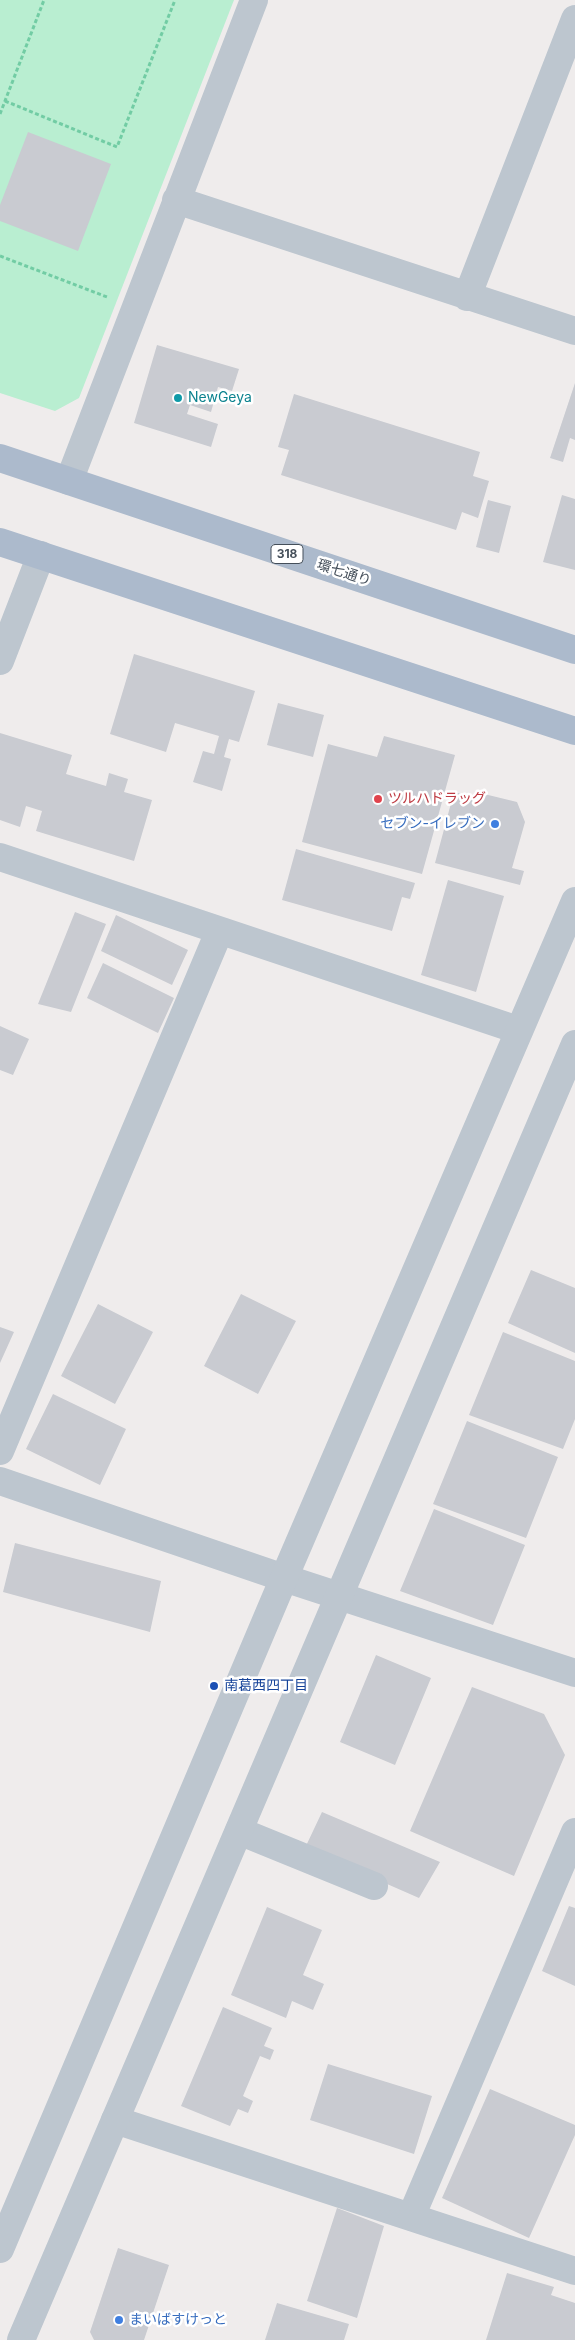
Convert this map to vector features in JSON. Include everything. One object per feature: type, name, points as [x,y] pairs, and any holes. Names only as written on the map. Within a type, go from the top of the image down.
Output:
[{"type":"main road","name":"環七通り","points":[[0,458],[575,650]]},
{"type":"main road","points":[[0,542],[575,731]]},
{"type":"street","points":[[69,481],[254,0]]},
{"type":"street","points":[[467,297],[575,20]]},
{"type":"street","points":[[176,200],[575,331]]},
{"type":"street","points":[[0,661],[40,556]]},
{"type":"street","points":[[0,857],[219,932],[518,1030]]},
{"type":"street","points":[[0,2249],[284,1578],[575,900]]},
{"type":"street","points":[[0,1451],[219,932]]},
{"type":"street","points":[[21,2340],[575,1046]]},
{"type":"street","points":[[0,1481],[284,1578],[575,1673]]},
{"type":"street","points":[[239,1831],[374,1886]]},
{"type":"street","points":[[411,2217],[575,1832]]},
{"type":"street","points":[[115,2120],[575,2271]]},
{"type":"path","points":[[0,114],[44,0]]},
{"type":"path","points":[[5,101],[117,147],[174,0]]},
{"type":"path","points":[[0,256],[108,298]]},
{"type":"green space","points":[[0,0],[234,0],[79,398],[55,411],[0,393]]},
{"type":"building","points":[[28,132],[111,164],[78,251],[0,221],[0,205]]},
{"type":"building","name":"NewGeya","points":[[157,345],[239,369],[232,391],[218,387],[211,412],[190,405],[187,414],[218,424],[211,447],[134,423]]},
{"type":"building","points":[[575,383],[575,440],[570,438],[563,462],[550,458]]},
{"type":"building","points":[[294,394],[480,452],[473,476],[489,481],[478,518],[462,512],[456,530],[281,475],[289,450],[278,447]]},
{"type":"building","points":[[562,495],[575,499],[575,570],[543,562]]},
{"type":"building","points":[[488,500],[511,506],[499,553],[476,547]]},
{"type":"building","points":[[134,654],[255,691],[239,742],[229,739],[224,757],[231,759],[222,791],[193,782],[203,751],[214,754],[219,736],[175,723],[166,752],[110,734]]},
{"type":"building","points":[[278,703],[324,715],[313,757],[267,745]]},
{"type":"building","points":[[0,733],[72,755],[66,774],[106,786],[109,773],[128,779],[124,792],[152,800],[134,861],[36,831],[42,811],[26,806],[20,827],[0,820]]},
{"type":"building","name":"ツルハドラッグ","points":[[384,736],[455,755],[422,874],[302,842],[328,744],[377,757]]},
{"type":"building","points":[[454,792],[479,798],[480,793],[517,802],[525,822],[512,868],[524,871],[520,885],[435,863]]},
{"type":"building","points":[[296,849],[415,883],[410,899],[402,897],[392,931],[282,900]]},
{"type":"building","points":[[448,880],[504,896],[476,992],[421,975]]},
{"type":"building","points":[[75,912],[106,924],[71,1012],[38,1004]]},
{"type":"building","points":[[116,915],[188,950],[172,985],[101,951]]},
{"type":"building","points":[[103,963],[174,998],[158,1033],[87,998]]},
{"type":"building","points":[[0,1026],[29,1039],[13,1075],[0,1070]]},
{"type":"building","points":[[531,1270],[575,1288],[575,1353],[508,1323]]},
{"type":"building","points":[[241,1294],[296,1321],[258,1394],[204,1366]]},
{"type":"building","points":[[98,1304],[153,1332],[115,1404],[61,1376]]},
{"type":"building","points":[[0,1327],[14,1332],[0,1363]]},
{"type":"building","points":[[503,1332],[575,1361],[575,1419],[563,1449],[469,1415]]},
{"type":"building","points":[[53,1394],[126,1429],[100,1485],[26,1449]]},
{"type":"building","points":[[467,1421],[558,1457],[526,1538],[433,1504]]},
{"type":"building","points":[[434,1509],[525,1545],[493,1625],[400,1591]]},
{"type":"building","points":[[15,1543],[161,1581],[150,1632],[3,1592]]},
{"type":"building","points":[[376,1655],[431,1678],[395,1765],[340,1742]]},
{"type":"building","points":[[472,1687],[544,1714],[565,1755],[514,1876],[410,1831]]},
{"type":"building","points":[[322,1812],[440,1862],[419,1898],[305,1848]]},
{"type":"building","points":[[569,1906],[575,1908],[575,1986],[542,1971]]},
{"type":"building","points":[[267,1907],[322,1930],[303,1975],[324,1984],[313,2010],[292,2001],[286,2018],[231,1995]]},
{"type":"building","points":[[223,2007],[272,2028],[264,2046],[274,2050],[270,2060],[260,2056],[243,2096],[253,2101],[248,2113],[238,2109],[230,2126],[181,2106]]},
{"type":"building","points":[[328,2064],[432,2096],[414,2154],[310,2120]]},
{"type":"building","points":[[490,2089],[575,2125],[575,2135],[529,2238],[442,2198]]},
{"type":"building","points":[[337,2208],[384,2226],[357,2318],[307,2301]]},
{"type":"building","points":[[118,2248],[169,2265],[144,2340],[94,2340],[90,2332]]},
{"type":"building","points":[[507,2273],[554,2287],[551,2295],[575,2303],[575,2340],[486,2340]]},
{"type":"building","points":[[277,2303],[349,2324],[344,2340],[265,2340]]},
{"type":"place","name":"NewGeya","points":[[178,398]]},
{"type":"place","name":"ツルハドラッグ","points":[[378,799]]},
{"type":"place","name":"セブン-イレブン","points":[[495,824]]},
{"type":"place","name":"南葛西四丁目","points":[[214,1686]]},
{"type":"place","name":"まいばすけっと","points":[[119,2320]]}]
